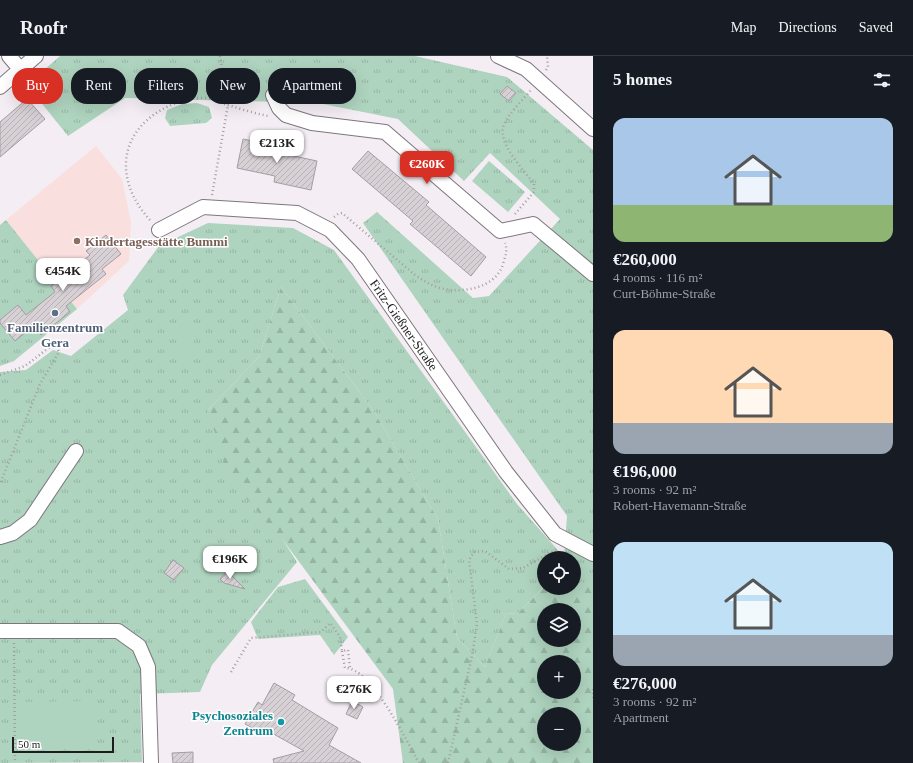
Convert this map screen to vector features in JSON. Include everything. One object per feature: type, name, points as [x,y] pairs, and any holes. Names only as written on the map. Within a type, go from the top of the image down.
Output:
[{"type":"street","points":[[9,56],[19,68]]},
{"type":"street","points":[[21,68],[36,56]]},
{"type":"street","points":[[498,56],[526,69],[593,129]]},
{"type":"street","points":[[0,86],[12,76]]},
{"type":"street","points":[[277,104],[286,115],[312,123],[385,132],[500,231],[533,224],[593,274]]},
{"type":"street","name":"Fritz-Gießner-Straße","points":[[160,230],[203,207],[297,214],[330,230],[358,259],[506,472],[554,534],[593,554]]},
{"type":"street","points":[[0,537],[13,533],[30,520],[76,451]]},
{"type":"street","points":[[7,631],[118,631],[139,646],[148,667],[151,763]]},
{"type":"path","points":[[210,208],[228,105],[220,56]]},
{"type":"path","points":[[160,230],[140,209],[132,194],[125,169],[126,152],[134,134],[151,116],[178,101],[207,98],[268,116],[286,115]]},
{"type":"path","points":[[0,375],[25,366],[55,343],[59,352],[40,384],[0,484]]},
{"type":"path","points":[[448,763],[472,656],[477,624],[469,560],[474,552],[485,551],[509,569],[522,568],[561,547],[566,540]]},
{"type":"path","points":[[231,672],[251,638],[321,632],[330,623],[340,637],[344,668],[350,668],[362,676],[385,704],[419,763]]},
{"type":"path","points":[[7,631],[15,763]]},
{"type":"path","points":[[342,651],[348,650],[350,668]]},
{"type":"path","points":[[593,689],[593,699]]},
{"type":"shaded area","name":"Kindertagesstätte Bummi","points":[[96,146],[122,179],[131,222],[129,261],[77,309],[6,220]]},
{"type":"green space","points":[[60,56],[415,56],[507,77],[593,150],[593,585],[581,582],[581,551],[564,551],[567,516],[363,223],[377,212],[473,298],[489,296],[560,219],[490,153],[464,181],[398,119],[323,104],[356,104],[356,68],[268,68],[268,102],[260,101],[260,68],[206,68],[206,100],[198,100],[198,68],[134,68],[134,98],[126,98],[126,68],[71,68],[71,104],[116,104],[68,136],[42,104],[63,104],[63,68],[46,68]]},
{"type":"green space","points":[[198,103],[209,107],[212,118],[206,123],[170,126],[165,118],[167,110],[182,104]]},
{"type":"green space","points":[[489,161],[525,192],[508,212],[472,181]]},
{"type":"green space","points":[[6,220],[77,309],[14,361],[0,366],[0,225]]},
{"type":"green space","points":[[208,223],[293,228],[334,250],[517,504],[559,551],[537,551],[537,594],[517,614],[506,613],[485,667],[457,638],[438,519],[373,410],[281,287],[259,357],[208,410],[297,562],[212,665],[200,692],[140,694],[142,762],[0,763],[0,372],[26,370],[53,350],[71,356],[128,310],[123,295],[159,246]]},
{"type":"green space","points":[[281,287],[373,410],[438,519],[457,638],[485,667],[506,613],[517,614],[537,594],[581,595],[581,582],[593,584],[593,763],[403,763],[393,689],[283,540],[229,479],[208,410],[259,357]]},
{"type":"green space","points":[[189,325],[198,354],[184,358],[175,329]]},
{"type":"green space","points":[[305,579],[348,637],[334,655],[320,635],[258,639],[251,622],[278,587]]},
{"type":"green space","points":[[95,701],[95,743],[14,745],[13,702]]},
{"type":"building","points":[[507,86],[516,93],[509,101],[500,94]]},
{"type":"building","points":[[21,104],[32,104],[45,119],[0,157],[0,122]]},
{"type":"building","points":[[243,139],[281,147],[280,153],[317,161],[311,190],[274,182],[275,176],[237,168]]},
{"type":"building","points":[[368,151],[429,202],[426,205],[486,257],[471,276],[410,224],[413,221],[352,169]]},
{"type":"building","points":[[106,235],[121,254],[102,269],[106,274],[66,306],[70,312],[41,335],[33,326],[15,341],[0,323],[0,320],[18,305],[26,315],[55,292],[51,286],[90,255],[86,251]]},
{"type":"building","points":[[173,560],[184,568],[174,580],[164,573]]},
{"type":"building","points":[[227,571],[245,589],[224,583],[220,579]]},
{"type":"building","name":"Psychosoziales Zentrum","points":[[274,683],[295,695],[292,700],[338,728],[329,745],[361,763],[274,763],[273,759],[304,751],[261,727],[258,731],[245,724],[258,702],[262,705]]},
{"type":"building","points":[[352,701],[363,707],[357,719],[346,714]]},
{"type":"building","points":[[193,752],[193,763],[173,763],[172,753]]},
{"type":"place","name":"Kindertagesstätte Bummi","points":[[77,241]]},
{"type":"place","name":"Familienzentrum Gera","points":[[55,313]]},
{"type":"place","name":"Psychosoziales Zentrum","points":[[281,722]]}]
